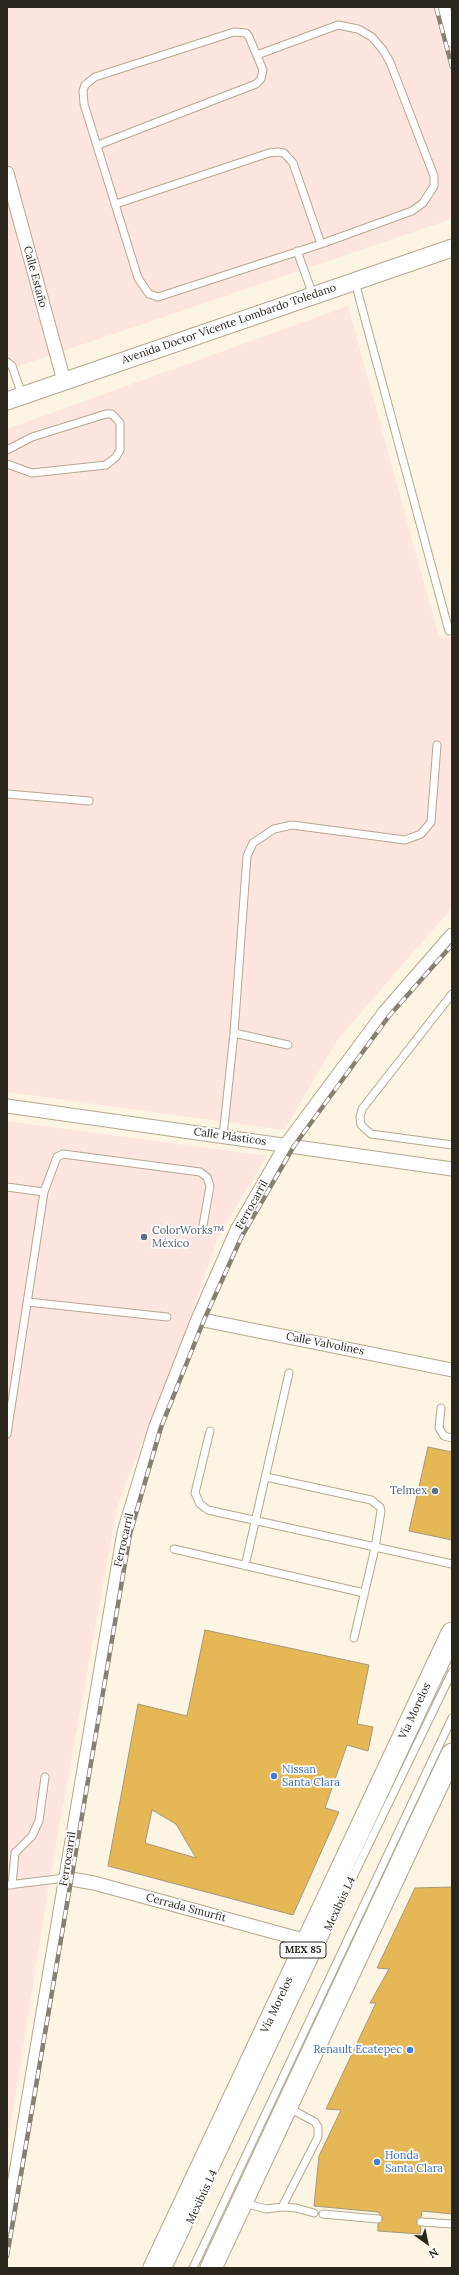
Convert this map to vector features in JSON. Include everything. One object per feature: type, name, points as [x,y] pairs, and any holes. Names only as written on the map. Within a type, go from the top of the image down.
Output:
[{"type":"main road","name":"Vía Morelos","points":[[154,2268],[452,1633]]},
{"type":"main road","points":[[211,2268],[452,1754]]},
{"type":"street","points":[[443,7],[452,40]]},
{"type":"street","name":"Calle Estaño","points":[[7,173],[64,381]]},
{"type":"street","name":"Avenida Doctor Vicente Lombardo Toledano","points":[[15,398],[452,248]]},
{"type":"street","name":"Ferrocarril","points":[[7,2226],[124,1532],[156,1426],[198,1319],[237,1230],[286,1145],[385,1012],[452,935]]},
{"type":"street","name":"Calle Plásticos","points":[[7,1106],[452,1169]]},
{"type":"street","name":"Calle Valvolines","points":[[198,1319],[452,1370]]},
{"type":"street","name":"Cerrada Smurfit","points":[[65,1878],[94,1883],[307,1941]]},
{"type":"lane","points":[[98,145],[252,87],[261,79],[262,74],[257,55],[246,33],[234,32],[89,80],[84,85],[83,98],[138,278],[149,294],[158,297],[321,244],[412,211],[423,203],[434,186],[434,176],[431,166],[390,62],[383,50],[372,37],[358,30],[338,25],[257,55]]},
{"type":"lane","points":[[116,204],[269,153],[284,153],[293,163],[321,244]]},
{"type":"lane","points":[[297,251],[313,295]]},
{"type":"lane","points":[[355,281],[448,631]]},
{"type":"lane","points":[[7,362],[12,366],[15,398]]},
{"type":"lane","points":[[7,450],[32,437],[106,414],[112,414],[120,423],[120,450],[116,457],[106,466],[32,473],[7,464]]},
{"type":"lane","points":[[224,1136],[234,1033],[247,856],[253,843],[274,829],[292,825],[405,840],[414,838],[421,834],[431,822],[437,745]]},
{"type":"lane","points":[[7,794],[89,801]]},
{"type":"lane","points":[[452,994],[362,1109],[360,1117],[361,1124],[371,1134],[452,1145]]},
{"type":"lane","points":[[234,1033],[288,1045]]},
{"type":"lane","points":[[7,1434],[44,1192],[55,1159],[63,1154],[200,1172],[207,1177],[210,1186],[202,1231]]},
{"type":"lane","points":[[7,1187],[44,1192]]},
{"type":"lane","points":[[28,1302],[167,1317]]},
{"type":"lane","points":[[245,1566],[289,1373]]},
{"type":"lane","points":[[441,1408],[439,1428],[444,1436],[452,1438]]},
{"type":"lane","points":[[210,1430],[195,1494],[208,1510],[452,1564]]},
{"type":"lane","points":[[266,1477],[375,1502],[381,1511],[375,1548],[354,1638]]},
{"type":"lane","points":[[174,1549],[364,1593]]},
{"type":"lane","name":"Mexibús L4","points":[[168,2268],[342,1899],[452,1672]]},
{"type":"lane","name":"Mexibús L4","points":[[193,2268],[452,1718]]},
{"type":"lane","points":[[45,1777],[39,1821],[32,1836],[15,1854],[9,1885],[65,1878]]},
{"type":"lane","points":[[282,2207],[318,2137],[315,2122],[312,2119],[287,2107]]},
{"type":"lane","points":[[242,2203],[266,2209],[282,2207],[296,2208],[314,2213]]},
{"type":"lane","points":[[323,2214],[378,2219]]},
{"type":"lane","points":[[421,2222],[452,2224]]},
{"type":"shaded area","points":[[7,7],[452,7],[452,219],[7,370]]},
{"type":"shaded area","points":[[348,306],[439,637],[452,638],[452,908],[338,1039],[284,1130],[7,1092],[7,429]]},
{"type":"shaded area","points":[[7,1121],[267,1156],[218,1237],[184,1336],[117,1507],[50,1878],[7,2148]]},
{"type":"building","name":"Telmex","points":[[428,1447],[452,1452],[452,1540],[409,1531]]},
{"type":"building","points":[[205,1630],[369,1665],[357,1724],[373,1727],[368,1751],[347,1745],[325,1808],[339,1812],[293,1915],[108,1866],[138,1704],[187,1716]],"holes":[[[152,1810],[176,1824],[196,1858],[145,1843]]]},
{"type":"building","points":[[452,1887],[452,2214],[422,2211],[421,2217],[416,2222],[421,2227],[420,2234],[378,2231],[378,2224],[383,2219],[378,2212],[314,2206],[319,2156],[341,2110],[326,2109],[376,2003],[370,2003],[389,1969],[377,1968],[415,1888]]},
{"type":"railway","points":[[436,7],[452,67]]},
{"type":"railway","points":[[7,2256],[130,1534],[161,1427],[204,1320],[242,1236],[294,1146],[389,1016],[452,945]]},
{"type":"place","name":"ColorWorks™ México","points":[[144,1237]]},
{"type":"place","name":"Telmex","points":[[435,1491]]},
{"type":"place","name":"Nissan Santa Clara","points":[[274,1776]]},
{"type":"place","name":"Renault Ecatepec","points":[[410,2050]]},
{"type":"place","name":"Honda Santa Clara","points":[[377,2162]]}]
